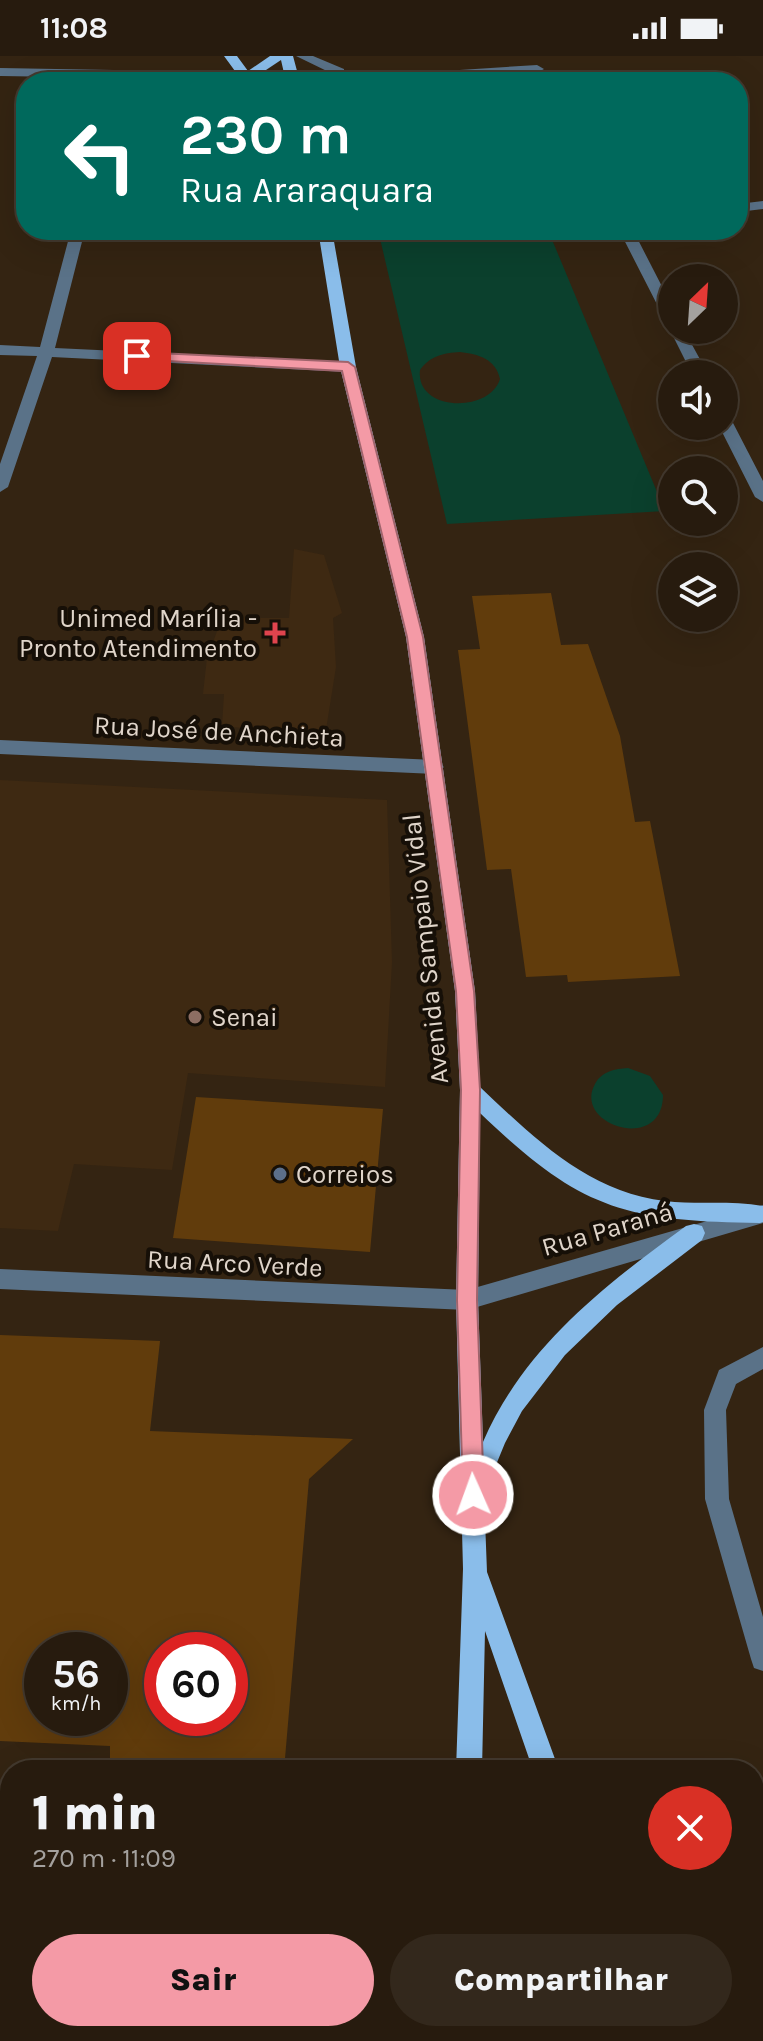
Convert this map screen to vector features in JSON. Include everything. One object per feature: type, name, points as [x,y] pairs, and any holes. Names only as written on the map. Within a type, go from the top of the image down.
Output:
[{"type":"main road","points":[[258,72],[279,56]]},
{"type":"main road","name":"Avenida Sampaio Vidal","points":[[327,240],[348,367],[415,637],[465,991],[470,1090],[467,1300],[475,1569],[469,1760]]},
{"type":"main road","points":[[470,1090],[543,1157],[597,1191],[645,1206],[686,1212],[762,1214]]},
{"type":"main road","points":[[473,1495],[497,1435],[518,1398],[551,1355],[623,1285],[694,1233]]},
{"type":"main road","points":[[475,1569],[542,1760]]},
{"type":"street","points":[[302,56],[341,72]]},
{"type":"street","points":[[468,72],[534,62]]},
{"type":"street","points":[[0,487],[46,352],[75,240]]},
{"type":"street","points":[[631,240],[658,293]]},
{"type":"street","points":[[0,350],[348,367]]},
{"type":"street","points":[[734,440],[763,497]]},
{"type":"street","name":"Rua José de Anchieta","points":[[0,747],[435,767]]},
{"type":"street","name":"Rua Paraná","points":[[467,1300],[762,1214]]},
{"type":"street","name":"Rua Arco Verde","points":[[0,1279],[467,1300]]},
{"type":"street","points":[[763,1357],[727,1377],[715,1410],[717,1499],[763,1659]]},
{"type":"shaded area","name":"Unimed Marília - Pronto Atendimento","points":[[294,549],[324,555],[342,613],[333,618],[336,667],[325,736],[222,726],[224,694],[203,694],[207,658],[222,618],[289,618]]},
{"type":"shaded area","name":"Senai","points":[[0,780],[387,800],[392,962],[385,1087],[188,1073],[172,1170],[74,1164],[58,1231],[0,1228]]},
{"type":"green space","points":[[380,240],[552,240],[658,494],[658,511],[447,524]],"holes":[[[460,352],[485,359],[495,367],[500,379],[493,390],[482,398],[454,403],[440,400],[429,394],[422,384],[420,370],[433,358],[443,354]]]},
{"type":"green space","points":[[628,1068],[650,1076],[663,1095],[659,1113],[649,1124],[635,1128],[620,1127],[606,1121],[596,1111],[591,1099],[601,1076]]},
{"type":"building","points":[[551,593],[561,645],[588,644],[620,736],[635,822],[650,821],[680,976],[568,982],[567,975],[526,977],[511,869],[487,870],[458,650],[480,649],[472,596]]},
{"type":"building","name":"Correios","points":[[196,1097],[383,1109],[370,1252],[173,1238]]},
{"type":"building","points":[[0,1335],[160,1341],[150,1431],[353,1439],[309,1479],[285,1760],[110,1760],[110,1746],[0,1741]]},
{"type":"place","name":"Unimed Marília - Pronto Atendimento","points":[[275,633]]},
{"type":"place","name":"Senai","points":[[195,1017]]},
{"type":"place","name":"Correios","points":[[280,1174]]},
{"type":"route","points":[[137,356],[348,367],[415,637],[465,991],[470,1090],[467,1300],[473,1495]]}]
